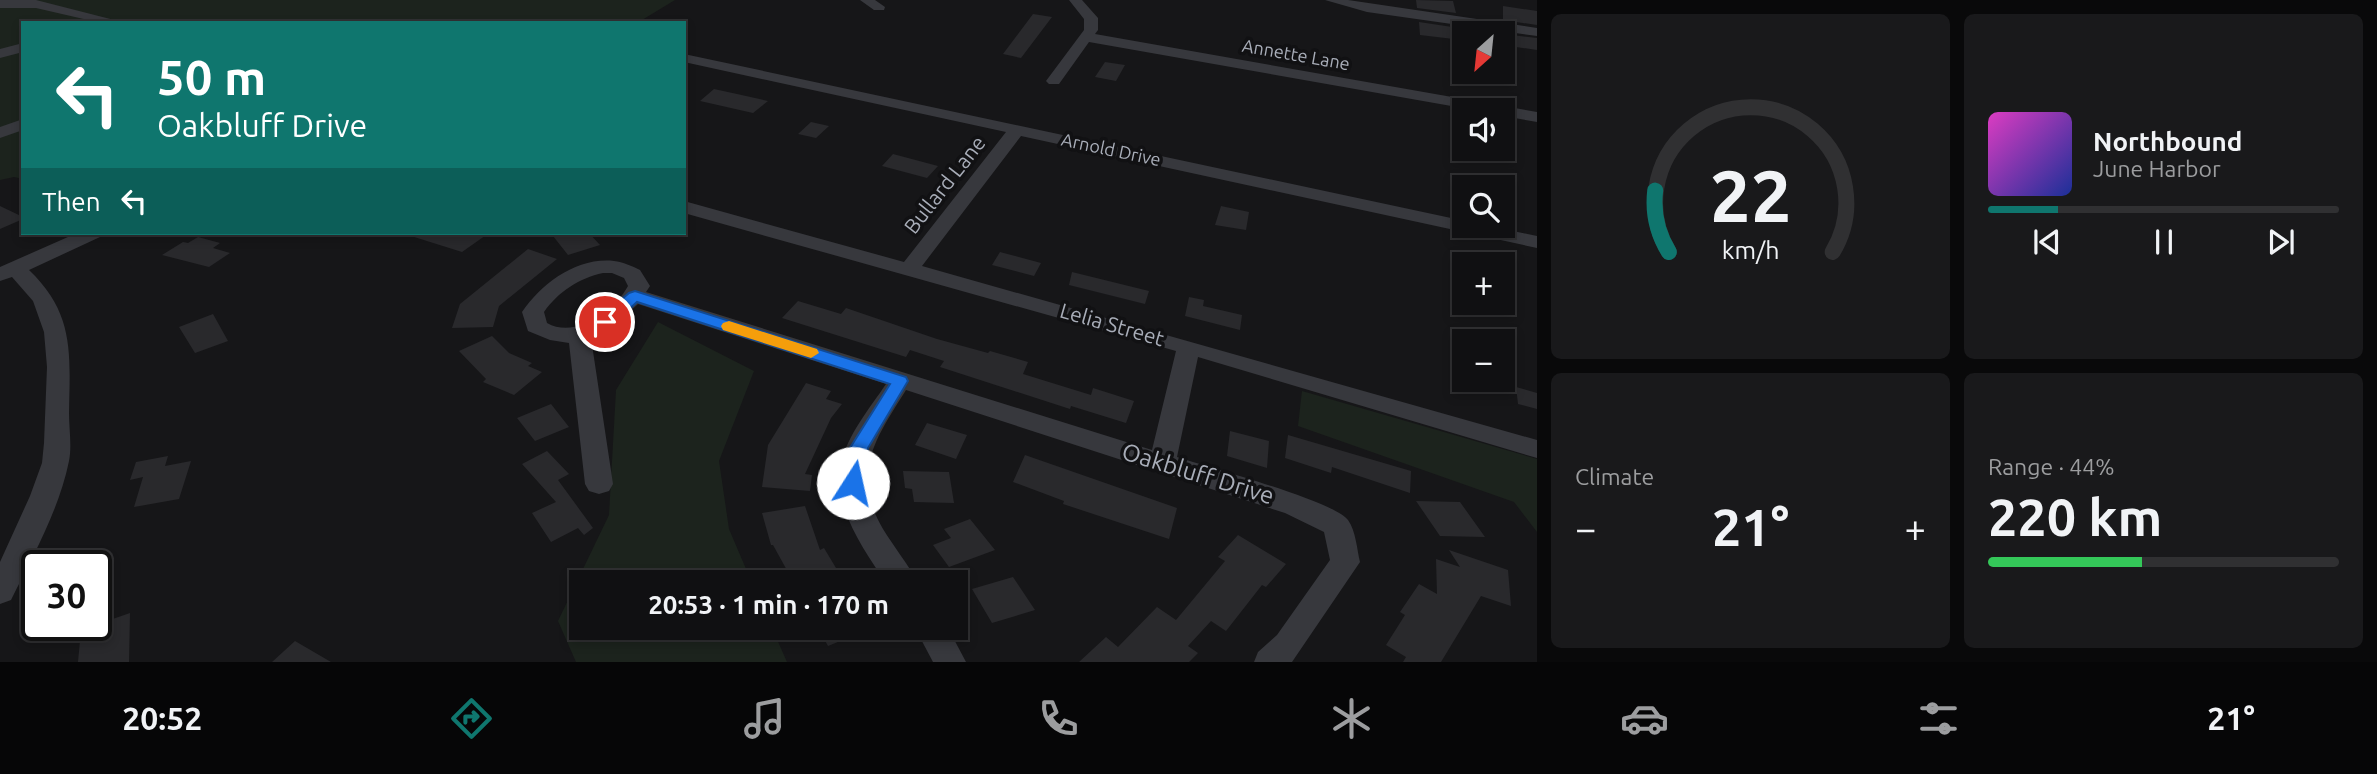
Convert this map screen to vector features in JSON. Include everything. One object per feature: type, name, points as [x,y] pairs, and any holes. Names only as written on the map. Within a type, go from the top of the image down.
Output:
[{"type":"street","points":[[866,0],[879,7]]},
{"type":"street","points":[[1054,81],[1091,30],[1091,18],[1075,0]]},
{"type":"street","points":[[1331,0],[1367,8],[1537,32]]},
{"type":"street","points":[[0,4],[36,4],[99,21]]},
{"type":"street","name":"Annette Lane","points":[[1086,37],[1452,102]]},
{"type":"street","points":[[0,54],[21,48]]},
{"type":"street","name":"Arnold Drive","points":[[686,58],[1537,242]]},
{"type":"street","name":"Annette Lane","points":[[1515,113],[1537,117]]},
{"type":"street","points":[[0,133],[21,125]]},
{"type":"street","name":"Bullard Lane","points":[[910,268],[1017,130]]},
{"type":"street","name":"Lelia Street","points":[[686,207],[1189,347],[1537,449]]},
{"type":"street","points":[[7,272],[89,235]]},
{"type":"street","points":[[604,266],[625,270],[638,280],[635,296],[598,328],[579,335],[566,337],[544,332],[533,320],[538,305],[575,274],[604,266]]},
{"type":"street","points":[[0,592],[29,534],[55,461],[59,341],[48,304],[33,283],[7,272]]},
{"type":"street","name":"Oakbluff Drive","points":[[635,296],[1294,505],[1337,526],[1345,562],[1288,645],[1269,662]]},
{"type":"street","points":[[579,335],[599,484]]},
{"type":"street","points":[[1162,463],[1189,347]]},
{"type":"street","points":[[894,570],[867,529],[853,483],[859,448],[900,381]]},
{"type":"street","points":[[938,640],[950,662]]},
{"type":"shaded area","points":[[0,0],[675,0],[640,21],[21,21],[21,179],[0,180]]},
{"type":"shaded area","points":[[658,322],[754,371],[719,461],[729,529],[746,570],[583,570],[609,515],[616,390]]},
{"type":"shaded area","points":[[1302,391],[1537,459],[1537,532],[1514,502],[1298,426]]},
{"type":"shaded area","points":[[569,598],[569,640],[777,640],[787,662],[576,662],[558,621]]},
{"type":"building","points":[[1416,0],[1453,1],[1456,13],[1417,8]]},
{"type":"building","points":[[1503,6],[1537,11],[1537,25],[1503,20]]},
{"type":"building","points":[[1033,14],[1052,17],[1021,58],[1003,54]]},
{"type":"building","points":[[1419,22],[1452,27],[1452,39],[1420,35]]},
{"type":"building","points":[[1516,36],[1537,38],[1537,50],[1516,47]]},
{"type":"building","points":[[1105,62],[1125,65],[1116,81],[1095,77]]},
{"type":"building","points":[[714,89],[768,101],[753,113],[700,101]]},
{"type":"building","points":[[811,122],[829,126],[816,138],[798,134]]},
{"type":"building","points":[[893,154],[938,166],[927,178],[882,166]]},
{"type":"building","points":[[0,206],[21,216],[21,220],[0,229]]},
{"type":"building","points":[[1221,206],[1249,212],[1246,230],[1215,225]]},
{"type":"building","points":[[411,235],[486,235],[462,252]]},
{"type":"building","points":[[591,235],[600,245],[568,255],[553,236]]},
{"type":"building","points":[[198,237],[220,243],[213,248],[230,253],[209,267],[162,255],[183,242],[188,243]]},
{"type":"building","points":[[528,249],[557,259],[499,306],[493,327],[452,328],[460,304]]},
{"type":"building","points":[[1000,252],[1041,263],[1034,276],[992,265]]},
{"type":"building","points":[[1072,272],[1149,291],[1145,304],[1069,285]]},
{"type":"building","points":[[1189,297],[1204,300],[1203,306],[1242,315],[1240,330],[1185,316]]},
{"type":"building","points":[[798,301],[841,314],[846,308],[937,339],[1028,362],[1023,374],[1091,395],[1093,388],[1134,401],[1126,423],[1071,406],[1070,409],[940,367],[944,361],[910,350],[906,357],[782,318]]},
{"type":"building","points":[[213,314],[228,341],[195,353],[179,327]]},
{"type":"building","points":[[492,336],[509,353],[532,363],[528,366],[542,372],[514,395],[483,382],[486,379],[459,351]]},
{"type":"building","points":[[806,383],[831,391],[826,399],[842,404],[831,418],[805,474],[812,475],[810,491],[762,487],[768,445]]},
{"type":"building","points":[[1516,387],[1537,393],[1537,409],[1518,404]]},
{"type":"building","points":[[551,404],[569,427],[535,441],[517,418]]},
{"type":"building","points":[[927,423],[967,435],[956,459],[915,445]]},
{"type":"building","points":[[1230,431],[1269,441],[1267,468],[1227,456]]},
{"type":"building","points":[[1288,435],[1411,471],[1410,493],[1332,467],[1331,473],[1285,458]]},
{"type":"building","points":[[547,451],[569,474],[558,480],[593,528],[584,535],[578,528],[551,542],[532,513],[556,502],[522,464]]},
{"type":"building","points":[[1025,455],[1177,508],[1169,539],[1063,504],[1064,501],[1013,482]]},
{"type":"building","points":[[168,456],[165,466],[191,461],[179,499],[134,507],[143,477],[130,480],[136,462]]},
{"type":"building","points":[[903,471],[949,472],[954,503],[914,502],[912,489],[905,488]]},
{"type":"building","points":[[1416,501],[1460,502],[1485,537],[1440,536]]},
{"type":"building","points":[[805,506],[820,550],[824,548],[837,570],[787,570],[771,545],[762,513]]},
{"type":"building","points":[[970,519],[995,550],[949,567],[933,545],[951,538],[944,529]]},
{"type":"building","points":[[1238,535],[1286,564],[1266,587],[1262,585],[1226,631],[1211,621],[1188,646],[1198,653],[1189,662],[1079,662],[1106,637],[1118,647],[1157,607],[1176,620],[1225,561],[1218,557]]},
{"type":"building","points":[[1449,550],[1508,570],[1511,606],[1481,596],[1441,662],[1403,662],[1406,657],[1386,645],[1405,615],[1400,612],[1419,584],[1437,594],[1436,559],[1460,567]]},
{"type":"building","points":[[1013,577],[1035,610],[992,623],[972,589]]},
{"type":"building","points":[[130,613],[129,662],[78,662],[80,641],[112,641],[112,619]]},
{"type":"building","points":[[825,640],[843,640],[828,646]]},
{"type":"building","points":[[295,641],[331,662],[272,662]]},
{"type":"slow traffic","points":[[729,326],[811,353]]},
{"type":"route","points":[[605,322],[635,296],[900,381],[859,448],[853,483]]}]
